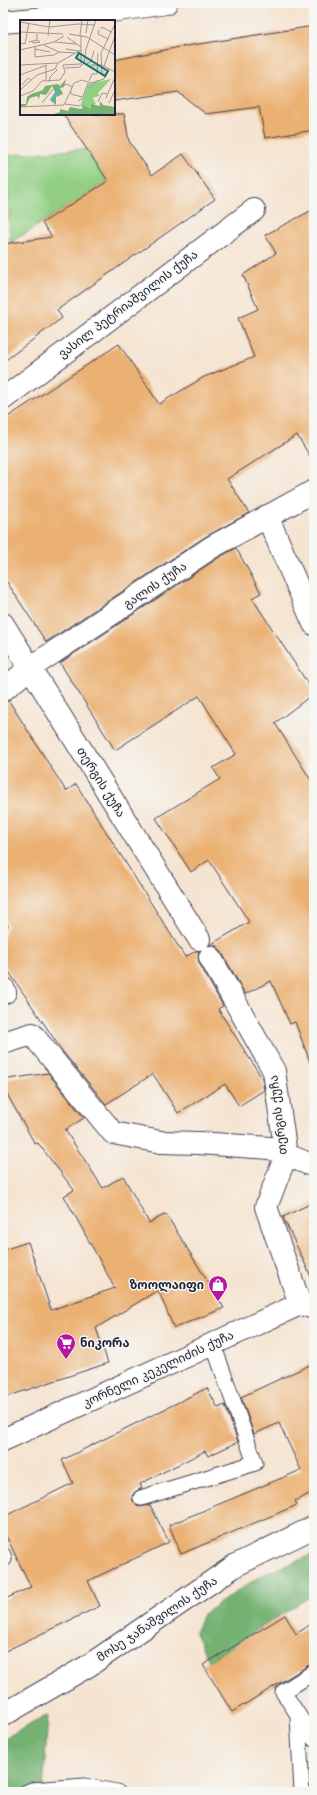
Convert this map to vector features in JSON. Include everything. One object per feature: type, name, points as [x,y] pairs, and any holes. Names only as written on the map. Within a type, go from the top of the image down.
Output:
[{"type":"street","points":[[25,20],[90,14],[166,3]]},
{"type":"street","points":[[3,22],[20,20]]},
{"type":"street","name":"ვასილ პეტრიაშვილის ქუჩა","points":[[3,399],[254,210]]},
{"type":"street","name":"გალის ქუჩა","points":[[3,690],[30,668],[212,547],[314,491]]},
{"type":"street","points":[[267,516],[314,624]]},
{"type":"street","name":"თერგის ქუჩა","points":[[3,624],[205,948],[274,1071],[286,1155],[266,1207],[307,1306]]},
{"type":"street","points":[[3,1043],[32,1034],[113,1133],[161,1142],[199,1142],[270,1148],[314,1166]]},
{"type":"street","name":"კორნელი კეკელიძის ქუჩა","points":[[3,1440],[213,1344],[307,1306]]},
{"type":"street","name":"მოსე ჯანაშვილის ქუჩა","points":[[3,1715],[88,1666],[236,1565],[314,1527]]},
{"type":"lane","points":[[141,1498],[255,1463],[213,1344]]},
{"type":"lane","points":[[3,1556],[3,1559]]},
{"type":"lane","points":[[314,1672],[283,1692],[298,1717],[314,1739]]},
{"type":"lane","points":[[298,1717],[302,1792]]},
{"type":"lane","points":[[27,1792],[32,1790],[84,1786],[117,1792]]},
{"type":"green space","points":[[87,149],[108,181],[10,243],[6,155]]},
{"type":"green space","points":[[314,1554],[314,1594],[209,1661],[195,1633],[203,1614],[262,1575]]},
{"type":"green space","points":[[48,1715],[43,1792],[3,1792],[3,1739]]},
{"type":"building","points":[[314,26],[314,130],[265,138],[259,107],[206,114],[178,92],[115,101],[115,60],[180,47]]},
{"type":"building","points":[[124,114],[129,141],[152,175],[183,154],[215,199],[57,310],[62,318],[3,362],[3,244],[52,237],[42,223],[108,181],[64,115]]},
{"type":"building","points":[[314,209],[314,463],[297,435],[227,479],[249,513],[205,537],[46,642],[3,576],[3,420],[119,344],[159,404],[204,377],[254,357],[238,318],[258,309],[243,275],[276,253],[265,235]]},
{"type":"building","points":[[236,548],[261,593],[252,598],[314,693],[275,723],[314,785],[314,1066],[312,1067],[295,1022],[290,1024],[271,981],[245,994],[221,951],[217,946],[210,945],[249,922],[209,860],[191,872],[156,818],[220,779],[213,768],[236,754],[199,696],[115,750],[60,663],[218,558]]},
{"type":"building","points":[[9,701],[66,791],[76,784],[185,957],[199,951],[199,963],[223,1006],[218,1009],[262,1078],[264,1090],[239,1106],[225,1084],[178,1113],[153,1074],[106,1104],[63,1052],[3,963],[3,939],[8,925],[3,918],[3,702]]},
{"type":"building","points":[[48,1073],[84,1118],[65,1130],[103,1188],[123,1176],[149,1223],[166,1214],[224,1308],[174,1328],[158,1290],[96,1328],[108,1363],[3,1398],[3,1250],[28,1242],[51,1310],[115,1288],[64,1196],[74,1190],[38,1143],[35,1144],[3,1087],[3,1080]]},
{"type":"building","points":[[314,1202],[314,1283],[283,1217]]},
{"type":"building","points":[[314,1363],[314,1498],[311,1493],[295,1501],[297,1505],[181,1554],[169,1525],[301,1470],[279,1423],[254,1434],[241,1397]]},
{"type":"building","points":[[207,1388],[218,1408],[225,1405],[238,1442],[208,1456],[205,1451],[140,1484],[142,1488],[135,1492],[132,1496],[133,1501],[139,1507],[150,1505],[169,1542],[88,1581],[100,1606],[3,1652],[3,1600],[31,1587],[3,1530],[3,1517],[73,1483],[62,1460]]},
{"type":"building","points":[[285,1615],[296,1634],[314,1622],[314,1662],[232,1712],[203,1665]]},
{"type":"place","name":"ზოოლაიფი","points":[[218,1302]]},
{"type":"place","name":"ნიკორა","points":[[66,1360]]}]
